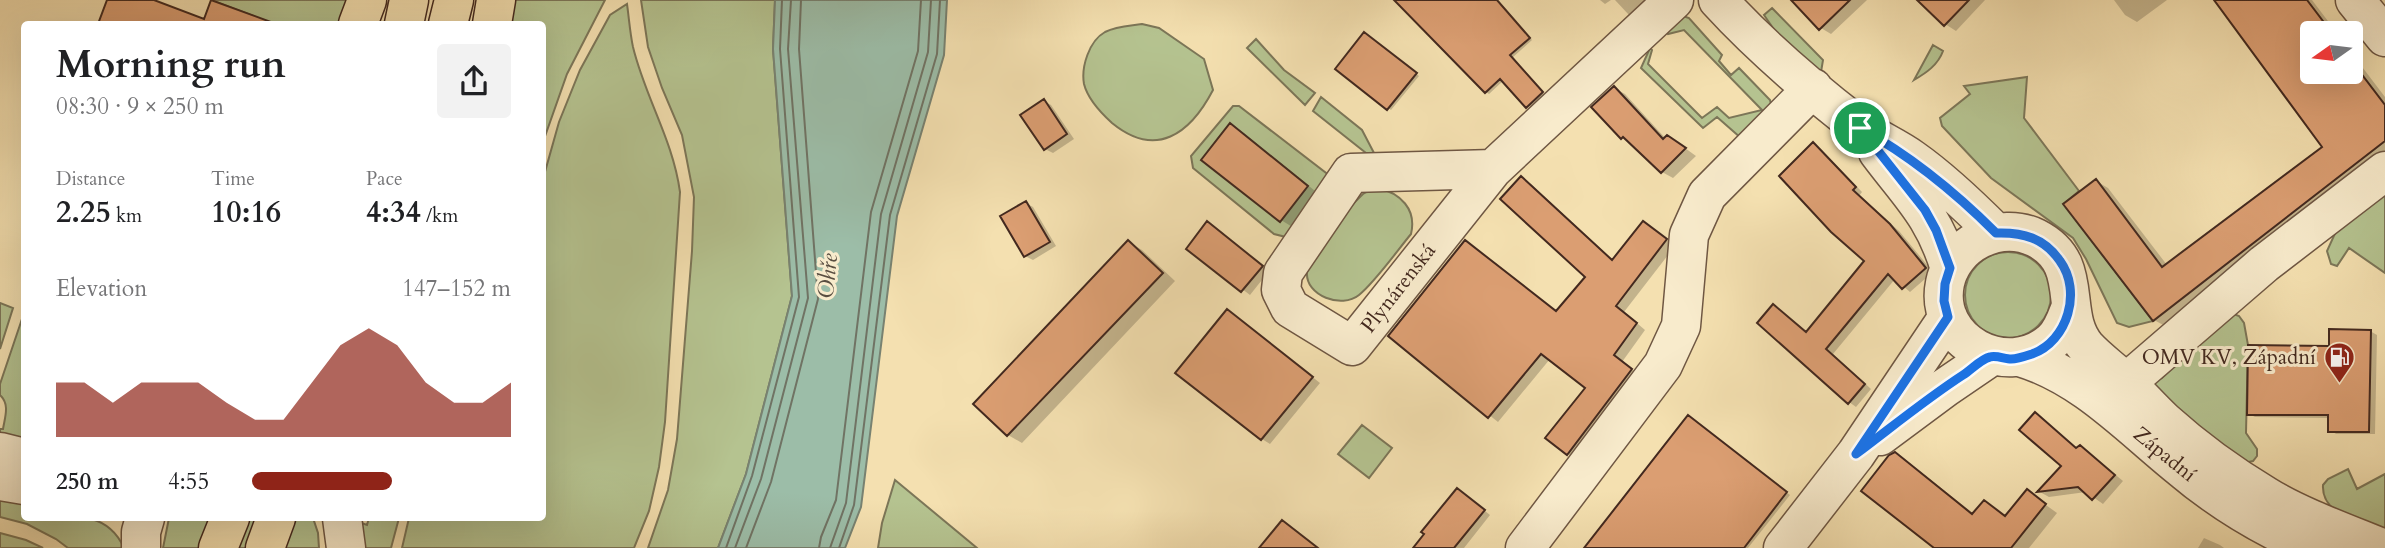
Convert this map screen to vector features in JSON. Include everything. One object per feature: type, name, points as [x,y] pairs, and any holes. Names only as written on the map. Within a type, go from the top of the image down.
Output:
[{"type":"highway","points":[[359,21],[367,0]]},
{"type":"highway","points":[[405,21],[409,0]]},
{"type":"highway","points":[[449,21],[454,0]]},
{"type":"highway","points":[[492,21],[496,0]]},
{"type":"highway","points":[[218,548],[229,521]]},
{"type":"highway","points":[[265,548],[275,521]]},
{"type":"street","name":"Plynárenská","points":[[1493,169],[1351,173],[1283,273],[1280,290],[1290,308],[1352,346],[1493,169],[1674,0]]},
{"type":"street","points":[[1718,0],[1744,28],[1860,128],[1913,160],[1996,233],[1977,240],[1961,252],[1950,268],[1944,301],[1948,317],[1856,454],[1783,548]]},
{"type":"street","points":[[2355,0],[2385,37]]},
{"type":"street","points":[[1525,548],[1663,365],[1681,326],[1689,235],[1707,195],[1813,88]]},
{"type":"street","points":[[1860,128],[1925,210],[1942,243],[1950,268]]},
{"type":"street","points":[[2126,383],[2263,264],[2385,171]]},
{"type":"street","name":"Západní","points":[[1996,233],[2016,232],[2036,238],[2052,250],[2064,266],[2070,286],[2073,321],[2086,347],[2165,422],[2267,497],[2382,548]]},
{"type":"street","points":[[1856,454],[1946,387],[2005,357],[2034,354],[2052,342],[2064,325],[2071,306]]},
{"type":"street","name":"Západní","points":[[1948,317],[1957,334],[1972,348],[2005,357],[2035,361],[2080,384],[2222,499],[2279,534],[2312,548]]},
{"type":"street","points":[[0,452],[21,457]]},
{"type":"street","points":[[0,481],[21,484]]},
{"type":"street","points":[[342,521],[346,548]]},
{"type":"shaded area","points":[[211,0],[354,0],[346,21],[252,21],[254,16]]},
{"type":"shaded area","points":[[507,0],[605,0],[567,74],[546,134],[546,21],[504,21]]},
{"type":"shaded area","points":[[641,0],[775,0],[773,49],[792,296],[746,474],[718,548],[648,548],[668,490],[677,439],[694,197],[682,135],[648,47]]},
{"type":"shaded area","points":[[627,4],[638,65],[671,154],[680,192],[665,422],[649,511],[634,548],[402,548],[408,521],[546,521],[546,168],[559,122],[580,70],[610,15]]},
{"type":"shaded area","points":[[1772,8],[1823,60],[1820,78],[1788,50],[1764,15]]},
{"type":"shaded area","points":[[1683,16],[1689,18],[1722,55],[1719,61],[1731,75],[1739,68],[1770,100],[1771,104],[1741,138],[1717,117],[1703,128],[1641,68],[1650,48],[1652,50],[1648,64],[1702,118],[1717,107],[1729,118],[1762,110],[1684,30],[1668,34],[1666,31]]},
{"type":"shaded area","points":[[1142,24],[1159,28],[1204,59],[1213,90],[1194,119],[1183,129],[1170,137],[1157,140],[1128,134],[1112,123],[1092,101],[1084,84],[1087,55],[1099,36],[1123,26]]},
{"type":"shaded area","points":[[1256,39],[1284,70],[1315,93],[1305,105],[1247,48]]},
{"type":"shaded area","points":[[1933,45],[1943,51],[1941,56],[1931,68],[1914,80]]},
{"type":"shaded area","points":[[2027,77],[2024,118],[2079,191],[2064,204],[2153,321],[2129,327],[2117,323],[2073,238],[1991,178],[1942,126],[1940,118],[1970,94],[1964,86]]},
{"type":"shaded area","points":[[1321,97],[1362,130],[1374,153],[1366,153],[1313,111]]},
{"type":"shaded area","points":[[1233,106],[1239,106],[1330,176],[1286,237],[1274,234],[1193,168],[1191,156]]},
{"type":"shaded area","points":[[2385,184],[2385,273],[2349,248],[2337,266],[2331,264],[2327,251],[2337,229]]},
{"type":"shaded area","points":[[1378,188],[1400,198],[1405,204],[1411,217],[1411,234],[1359,295],[1343,301],[1318,294],[1308,280],[1309,264],[1330,231],[1349,209],[1363,194]]},
{"type":"shaded area","points":[[2000,252],[2016,252],[2039,264],[2048,278],[2051,295],[2048,312],[2039,326],[2016,338],[2000,338],[1984,331],[1972,319],[1965,303],[1965,287],[1972,271],[1984,259]]},
{"type":"shaded area","points":[[0,303],[13,308],[0,349]]},
{"type":"shaded area","points":[[2231,313],[2239,316],[2244,323],[2248,345],[2246,433],[2257,449],[2257,456],[2253,461],[2239,464],[2149,384],[2162,378]]},
{"type":"shaded area","points":[[21,322],[21,446],[0,443],[0,429],[3,429],[6,411],[5,402],[0,395],[0,384]]},
{"type":"shaded area","points":[[1362,425],[1392,448],[1369,478],[1338,454]]},
{"type":"shaded area","points":[[2348,469],[2357,489],[2385,474],[2385,531],[2336,511],[2324,496],[2323,485],[2328,479]]},
{"type":"shaded area","points":[[895,480],[977,548],[878,548],[882,523]]},
{"type":"shaded area","points":[[0,492],[21,496],[21,521],[97,521],[116,535],[124,548],[68,548],[27,524],[0,517]]},
{"type":"shaded area","points":[[168,521],[314,521],[319,548],[163,548]]},
{"type":"shaded area","points":[[356,521],[367,525],[368,521],[398,521],[391,548],[359,548]]},
{"type":"shaded area","points":[[0,533],[26,540],[43,548],[0,548]]},
{"type":"water","name":"Ohře","points":[[775,0],[947,0],[944,55],[897,216],[861,507],[845,548],[718,548],[746,474],[792,296],[773,49]]},
{"type":"building","points":[[107,0],[154,0],[204,19],[211,0],[268,21],[99,21]]},
{"type":"building","points":[[1394,0],[1497,0],[1530,38],[1510,55],[1543,92],[1526,108],[1500,79],[1485,93]]},
{"type":"building","points":[[1791,0],[1850,0],[1819,30]]},
{"type":"building","points":[[1917,0],[1969,0],[1944,26]]},
{"type":"building","points":[[2214,0],[2307,0],[2323,21],[2300,21],[2300,84],[2363,84],[2363,76],[2385,105],[2385,141],[2153,321],[2063,204],[2096,179],[2162,267],[2322,147]]},
{"type":"building","points":[[1364,32],[1417,73],[1387,110],[1335,69]]},
{"type":"building","points":[[1614,86],[1663,139],[1667,135],[1686,148],[1661,173],[1623,137],[1621,139],[1591,107]]},
{"type":"building","points":[[1044,99],[1067,134],[1044,150],[1020,115]]},
{"type":"building","points":[[1230,123],[1308,186],[1280,222],[1201,160]]},
{"type":"building","points":[[1813,142],[1856,187],[1853,190],[1890,224],[1926,268],[1902,289],[1888,274],[1826,349],[1865,384],[1848,404],[1757,323],[1773,304],[1806,332],[1864,261],[1831,232],[1779,176]]},
{"type":"building","points":[[1521,176],[1612,260],[1643,221],[1667,239],[1616,306],[1637,323],[1614,355],[1632,369],[1567,455],[1545,438],[1585,388],[1541,354],[1488,418],[1388,336],[1465,240],[1556,311],[1585,277],[1500,199]]},
{"type":"building","points":[[1026,201],[1050,242],[1024,257],[1000,216]]},
{"type":"building","points":[[1207,221],[1263,266],[1241,292],[1186,249]]},
{"type":"building","points":[[1128,240],[1163,273],[1007,436],[973,404]]},
{"type":"building","points":[[1227,309],[1313,377],[1261,440],[1175,373]]},
{"type":"building","points":[[2329,329],[2371,330],[2369,432],[2328,432],[2328,415],[2247,415],[2248,345],[2329,346]]},
{"type":"building","points":[[2035,412],[2076,448],[2080,445],[2115,475],[2092,500],[2078,487],[2037,492],[2061,466],[2019,430]]},
{"type":"building","points":[[1688,415],[1787,492],[1744,548],[1584,548]]},
{"type":"building","points":[[1895,452],[1972,514],[1984,500],[2005,516],[2027,489],[2046,504],[2011,548],[1934,548],[1861,491],[1889,455]]},
{"type":"building","points":[[1457,488],[1485,510],[1454,548],[1413,548],[1424,534],[1421,532]]},
{"type":"building","points":[[1282,520],[1318,548],[1259,548]]},
{"type":"place","name":"OMV KV, Západní","points":[[2339,384]]},
{"type":"route","points":[[1860,128],[1913,160],[1996,233],[2016,232],[2036,238],[2052,250],[2064,266],[2070,286],[2071,306],[2064,325],[2052,342],[2034,354],[2012,359],[1990,357],[1856,454],[1948,317],[1944,301],[1950,268],[1942,243],[1925,210],[1860,128]]}]
